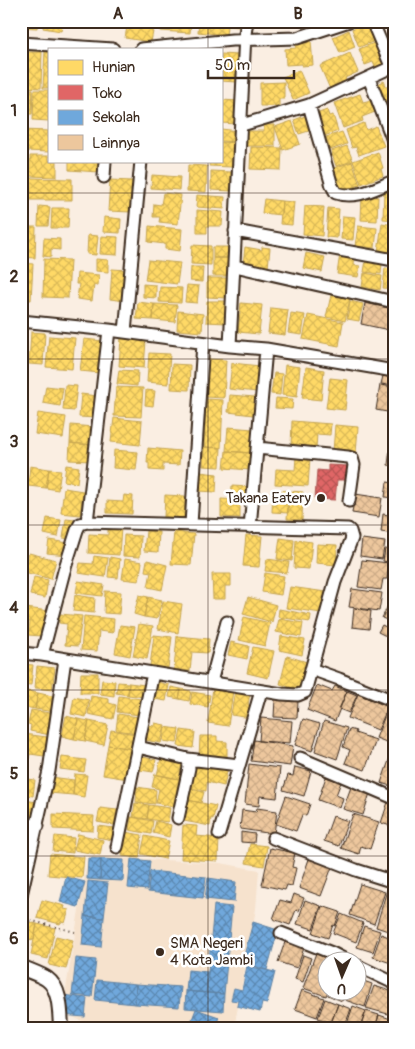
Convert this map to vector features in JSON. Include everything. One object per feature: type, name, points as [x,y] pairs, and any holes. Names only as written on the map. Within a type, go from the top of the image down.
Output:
[{"type":"street","points":[[230,346],[247,21]]},
{"type":"street","points":[[149,48],[245,39],[297,38],[349,21]]},
{"type":"street","points":[[242,124],[309,105],[392,66],[372,21]]},
{"type":"street","points":[[21,43],[108,48]]},
{"type":"street","points":[[369,78],[394,143]]},
{"type":"street","points":[[309,105],[332,186],[336,193],[344,196],[354,196],[394,181]]},
{"type":"street","points":[[104,177],[105,162]]},
{"type":"street","points":[[125,332],[142,162]]},
{"type":"street","points":[[235,231],[394,260]]},
{"type":"street","points":[[235,266],[394,302]]},
{"type":"street","points":[[21,321],[266,349],[394,371]]},
{"type":"street","points":[[86,522],[109,330]]},
{"type":"street","points":[[191,524],[203,343]]},
{"type":"street","points":[[250,527],[266,349]]},
{"type":"street","points":[[257,448],[352,458],[354,465],[349,501]]},
{"type":"street","points":[[21,652],[282,694],[302,694],[305,692],[334,582],[352,538],[350,531],[344,528],[191,524],[86,522],[80,524],[64,571],[42,655]]},
{"type":"street","points":[[211,682],[227,622]]},
{"type":"street","points":[[21,895],[49,771],[65,659]]},
{"type":"street","points":[[311,669],[394,701]]},
{"type":"street","points":[[117,847],[153,673]]},
{"type":"street","points":[[219,834],[261,690]]},
{"type":"street","points":[[138,747],[188,759],[239,765]]},
{"type":"street","points":[[300,758],[394,798]]},
{"type":"street","points":[[178,818],[189,768],[188,759]]},
{"type":"street","points":[[21,823],[38,826]]},
{"type":"street","points":[[273,838],[356,870],[394,882]]},
{"type":"street","points":[[282,934],[332,952]]},
{"type":"street","points":[[21,967],[48,979],[54,988],[58,1000],[62,1028]]},
{"type":"street","points":[[368,972],[394,983]]},
{"type":"path","points":[[21,918],[76,932]]},
{"type":"shaded area","name":"SMA Negeri 4 Kota Jambi","points":[[88,856],[220,863],[259,870],[256,909],[234,1028],[139,1028],[84,1022],[68,1015],[65,1010],[65,994]]},
{"type":"building: Hunian","points":[[21,21],[38,21],[37,28],[21,27]]},
{"type":"building: Hunian","points":[[44,21],[63,21],[61,31],[43,28]]},
{"type":"building: Hunian","points":[[93,21],[113,21],[112,27],[93,23]]},
{"type":"building: Hunian","points":[[128,21],[155,21],[151,42],[125,38]]},
{"type":"building: Hunian","points":[[161,21],[191,21],[190,33],[160,31]]},
{"type":"building: Hunian","points":[[199,21],[246,21],[246,23],[240,23],[240,27],[227,26],[226,35],[198,32]]},
{"type":"building: Hunian","points":[[371,21],[378,40],[359,47],[352,29]]},
{"type":"building: Hunian","points":[[386,21],[394,21],[393,56],[385,37],[391,34]]},
{"type":"building: Hunian","points":[[349,30],[355,47],[340,53],[333,37]]},
{"type":"building: Hunian","points":[[311,41],[313,65],[286,65],[285,49],[296,48],[295,42]]},
{"type":"building: Hunian","points":[[379,41],[384,64],[375,67],[373,62],[365,65],[359,49]]},
{"type":"building: Hunian","points":[[45,51],[48,51],[48,88],[43,88]]},
{"type":"building: Hunian","points":[[21,52],[42,52],[41,88],[21,87]]},
{"type":"building: Hunian","points":[[350,53],[358,72],[345,78],[347,82],[330,89],[320,66]]},
{"type":"building: Hunian","points":[[222,54],[238,55],[236,82],[222,81]]},
{"type":"building: Hunian","points":[[299,70],[309,93],[293,100],[283,77]]},
{"type":"building: Hunian","points":[[384,81],[394,104],[382,108],[372,87]]},
{"type":"building: Hunian","points":[[284,82],[284,99],[279,99],[279,106],[260,106],[260,83]]},
{"type":"building: Hunian","points":[[21,89],[33,89],[32,114],[26,114],[26,121],[21,121]]},
{"type":"building: Hunian","points":[[34,90],[48,90],[48,121],[33,120]]},
{"type":"building: Hunian","points":[[360,94],[363,102],[371,100],[375,112],[362,117],[363,121],[343,128],[334,103]]},
{"type":"building: Hunian","points":[[222,100],[239,101],[238,124],[222,123]]},
{"type":"building: Hunian","points":[[327,110],[329,116],[333,115],[338,131],[324,136],[316,114]]},
{"type":"building: Hunian","points":[[310,114],[315,129],[299,134],[294,120]]},
{"type":"building: Hunian","points":[[292,121],[300,144],[283,150],[275,127]]},
{"type":"building: Hunian","points":[[364,123],[366,130],[376,126],[384,146],[359,155],[356,147],[352,148],[346,130]]},
{"type":"building: Hunian","points":[[264,125],[275,125],[275,146],[244,146],[244,131],[264,131]]},
{"type":"building: Hunian","points":[[222,129],[238,131],[238,142],[222,141]]},
{"type":"building: Hunian","points":[[21,130],[48,131],[48,152],[26,151],[27,146],[21,146]]},
{"type":"building: Hunian","points":[[342,132],[347,144],[330,150],[326,137]]},
{"type":"building: Hunian","points":[[222,142],[238,143],[237,159],[232,158],[232,167],[209,166],[210,162],[222,162]]},
{"type":"building: Hunian","points":[[347,146],[353,161],[336,166],[331,151]]},
{"type":"building: Hunian","points":[[251,147],[282,148],[281,170],[250,169]]},
{"type":"building: Hunian","points":[[378,152],[383,168],[381,169],[383,176],[361,184],[353,161]]},
{"type":"building: Hunian","points":[[30,156],[48,156],[48,162],[57,162],[57,177],[30,176]]},
{"type":"building: Hunian","points":[[69,162],[99,162],[99,172],[69,170]]},
{"type":"building: Hunian","points":[[352,162],[360,185],[341,191],[333,168]]},
{"type":"building: Hunian","points":[[188,165],[207,166],[206,192],[187,191]]},
{"type":"building: Hunian","points":[[211,171],[231,172],[230,191],[211,190]]},
{"type":"building: Hunian","points":[[152,175],[180,177],[179,190],[151,188]]},
{"type":"building: Hunian","points":[[31,178],[72,179],[72,200],[30,200]]},
{"type":"building: Hunian","points":[[110,180],[132,181],[131,212],[108,211]]},
{"type":"building: Hunian","points":[[384,190],[394,190],[394,220],[383,219]]},
{"type":"building: Hunian","points":[[163,193],[181,195],[178,224],[159,222],[160,217],[153,217],[154,204],[161,205]]},
{"type":"building: Hunian","points":[[197,195],[225,197],[224,209],[196,207]]},
{"type":"building: Hunian","points":[[362,196],[378,197],[377,221],[361,220]]},
{"type":"building: Hunian","points":[[264,199],[282,201],[281,215],[262,213]]},
{"type":"building: Hunian","points":[[282,201],[294,202],[292,225],[280,224]]},
{"type":"building: Hunian","points":[[39,206],[50,207],[48,226],[38,226]]},
{"type":"building: Hunian","points":[[305,206],[324,207],[322,236],[303,234]]},
{"type":"building: Hunian","points":[[52,208],[69,208],[68,228],[51,228]]},
{"type":"building: Hunian","points":[[328,208],[339,209],[337,238],[326,237]]},
{"type":"building: Hunian","points":[[197,210],[223,212],[222,226],[207,226],[207,233],[197,233]]},
{"type":"building: Hunian","points":[[343,216],[355,217],[353,240],[341,239]]},
{"type":"building: Hunian","points":[[104,217],[121,219],[120,233],[103,232]]},
{"type":"building: Hunian","points":[[382,223],[394,225],[394,254],[378,252]]},
{"type":"building: Hunian","points":[[21,224],[24,224],[24,227],[36,227],[35,258],[21,257]]},
{"type":"building: Hunian","points":[[149,226],[182,229],[180,251],[165,249],[165,244],[148,242]]},
{"type":"building: Hunian","points":[[358,226],[377,228],[375,248],[355,246]]},
{"type":"building: Hunian","points":[[88,235],[98,236],[96,255],[87,254]]},
{"type":"building: Hunian","points":[[101,236],[118,237],[117,255],[100,254]]},
{"type":"building: Hunian","points":[[44,238],[60,239],[60,250],[51,249],[51,257],[43,256]]},
{"type":"building: Hunian","points":[[192,245],[211,246],[211,265],[191,264]]},
{"type":"building: Hunian","points":[[213,247],[230,247],[229,258],[213,258]]},
{"type":"building: Hunian","points":[[245,247],[262,250],[262,247],[270,248],[268,267],[243,264]]},
{"type":"building: Hunian","points":[[306,253],[325,257],[322,272],[303,268]]},
{"type":"building: Hunian","points":[[340,254],[355,256],[354,265],[360,266],[358,277],[337,274]]},
{"type":"building: Hunian","points":[[213,258],[229,258],[229,276],[213,276]]},
{"type":"building: Hunian","points":[[44,259],[70,260],[68,298],[43,297]]},
{"type":"building: Hunian","points":[[96,259],[108,260],[108,272],[96,271]]},
{"type":"building: Hunian","points":[[148,260],[180,263],[177,284],[145,280]]},
{"type":"building: Hunian","points":[[366,260],[382,263],[381,274],[364,272]]},
{"type":"building: Hunian","points":[[21,263],[33,264],[31,300],[21,300]]},
{"type":"building: Hunian","points":[[191,267],[203,267],[202,282],[190,281]]},
{"type":"building: Hunian","points":[[385,268],[394,269],[394,289],[383,288]]},
{"type":"building: Hunian","points":[[112,269],[128,270],[125,301],[110,299]]},
{"type":"building: Hunian","points":[[77,273],[99,275],[98,285],[94,285],[92,301],[77,299],[79,284],[76,284]]},
{"type":"building: Hunian","points":[[364,273],[382,276],[380,290],[362,287]]},
{"type":"building: Hunian","points":[[207,278],[227,278],[226,298],[207,297]]},
{"type":"building: Hunian","points":[[143,284],[156,285],[156,298],[143,297]]},
{"type":"building: Hunian","points":[[187,285],[199,286],[197,303],[185,302]]},
{"type":"building: Hunian","points":[[160,287],[182,288],[181,303],[159,302]]},
{"type":"building: Hunian","points":[[332,291],[351,295],[345,321],[326,317]]},
{"type":"building: Hunian","points":[[207,301],[227,301],[226,323],[206,322]]},
{"type":"building: Hunian","points":[[350,301],[363,304],[359,321],[347,319]]},
{"type":"building: Hunian","points":[[138,302],[154,304],[153,320],[136,319]]},
{"type":"building: Hunian","points":[[241,303],[262,305],[259,334],[238,332]]},
{"type":"building: Hunian","points":[[154,304],[177,305],[175,322],[153,320]]},
{"type":"building: Hunian","points":[[271,308],[288,310],[285,335],[268,333]]},
{"type":"building: Hunian","points":[[178,311],[203,314],[202,332],[177,330]]},
{"type":"building: Hunian","points":[[291,313],[305,315],[302,335],[288,333]]},
{"type":"building: Hunian","points":[[308,315],[343,322],[339,346],[303,339]]},
{"type":"building: Hunian","points":[[31,332],[45,333],[43,365],[29,364]]},
{"type":"building: Hunian","points":[[49,336],[75,338],[72,369],[46,367]]},
{"type":"building: Hunian","points":[[121,338],[146,340],[144,368],[119,366]]},
{"type":"building: Hunian","points":[[84,339],[103,341],[100,373],[80,371]]},
{"type":"building: Hunian","points":[[149,353],[170,354],[168,384],[147,382]]},
{"type":"building: Hunian","points":[[207,359],[226,360],[224,398],[205,397]]},
{"type":"building: Hunian","points":[[232,363],[260,366],[257,392],[229,389]]},
{"type":"building: Hunian","points":[[172,364],[190,365],[189,390],[171,389]]},
{"type":"building: Hunian","points":[[285,365],[300,367],[297,397],[282,395]]},
{"type":"building: Hunian","points":[[306,367],[324,370],[321,400],[302,398]]},
{"type":"building: Hunian","points":[[119,370],[138,371],[137,386],[117,384]]},
{"type":"building: Hunian","points":[[274,373],[282,374],[280,395],[271,394]]},
{"type":"building: Hunian","points":[[330,378],[348,380],[345,410],[326,408]]},
{"type":"building: Hunian","points":[[65,385],[77,386],[74,411],[63,410]]},
{"type":"building: Hunian","points":[[46,386],[63,388],[60,406],[43,403]]},
{"type":"building: Hunian","points":[[116,387],[143,388],[141,417],[114,416]]},
{"type":"building: Hunian","points":[[146,390],[155,391],[153,406],[145,405]]},
{"type":"building: Hunian","points":[[81,394],[97,396],[95,418],[79,417]]},
{"type":"building: Hunian","points":[[230,395],[255,397],[253,415],[228,412]]},
{"type":"building: Hunian","points":[[276,398],[293,399],[292,409],[275,408]]},
{"type":"building: Hunian","points":[[206,399],[223,400],[221,448],[204,447]]},
{"type":"building: Hunian","points":[[38,413],[66,417],[63,438],[35,434]]},
{"type":"building: Hunian","points":[[114,418],[142,421],[140,445],[111,442]]},
{"type":"building: Hunian","points":[[292,421],[331,424],[330,435],[317,434],[316,448],[291,446]]},
{"type":"building: Hunian","points":[[71,425],[93,427],[92,445],[70,443]]},
{"type":"building: Hunian","points":[[335,425],[358,427],[356,453],[333,452]]},
{"type":"building: Hunian","points":[[228,427],[253,429],[251,453],[226,451]]},
{"type":"building: Hunian","points":[[70,443],[92,445],[91,461],[69,460]]},
{"type":"building: Hunian","points":[[204,447],[221,448],[220,467],[203,466]]},
{"type":"building: Hunian","points":[[148,448],[180,451],[179,465],[163,464],[163,471],[149,470],[149,463],[147,463]]},
{"type":"building: Hunian","points":[[114,450],[138,452],[136,470],[113,468]]},
{"type":"building: Hunian","points":[[226,451],[251,453],[250,470],[224,468]]},
{"type":"building: Hunian","points":[[296,457],[310,458],[308,486],[275,484],[276,469],[295,470]]},
{"type":"building: Hunian","points":[[66,465],[79,467],[77,483],[64,481]]},
{"type":"building: Hunian","points":[[30,466],[49,469],[46,488],[28,486]]},
{"type":"building: Hunian","points":[[49,469],[61,470],[58,490],[46,488]]},
{"type":"building: Hunian","points":[[200,472],[217,474],[216,492],[199,491]]},
{"type":"building: Hunian","points":[[232,486],[250,487],[249,498],[231,497]]},
{"type":"building: Hunian","points":[[64,488],[83,491],[80,515],[61,513]]},
{"type":"building: Hunian","points":[[273,490],[289,491],[288,513],[272,512]]},
{"type":"building: Hunian","points":[[289,491],[303,492],[302,520],[287,519]]},
{"type":"building: Hunian","points":[[124,495],[133,496],[132,514],[107,513],[107,501],[123,502]]},
{"type":"building: Hunian","points":[[165,495],[185,496],[184,518],[164,517]]},
{"type":"building: Hunian","points":[[221,499],[240,500],[240,518],[221,517]]},
{"type":"building: Hunian","points":[[47,518],[61,520],[58,537],[44,534]]},
{"type":"building: Hunian","points":[[66,519],[75,520],[72,539],[63,538]]},
{"type":"building: Hunian","points":[[108,528],[121,528],[119,555],[88,553],[89,534],[108,535]]},
{"type":"building: Hunian","points":[[146,531],[159,532],[158,552],[144,551]]},
{"type":"building: Hunian","points":[[174,532],[194,534],[191,565],[171,564]]},
{"type":"building: Hunian","points":[[124,535],[141,536],[140,557],[123,556]]},
{"type":"building: Hunian","points":[[246,535],[262,536],[259,567],[243,566]]},
{"type":"building: Hunian","points":[[280,538],[294,540],[292,561],[277,559]]},
{"type":"building: Hunian","points":[[49,540],[68,543],[67,555],[47,553]]},
{"type":"building: Hunian","points":[[296,540],[312,542],[309,569],[294,568]]},
{"type":"building: Hunian","points":[[317,544],[337,545],[336,565],[316,563]]},
{"type":"building: Hunian","points":[[29,553],[56,560],[51,579],[24,572]]},
{"type":"building: Hunian","points":[[94,556],[108,558],[105,577],[78,573],[80,563],[93,564]]},
{"type":"building: Hunian","points":[[110,557],[120,559],[118,578],[108,577]]},
{"type":"building: Hunian","points":[[125,559],[142,562],[139,581],[122,579]]},
{"type":"building: Hunian","points":[[267,559],[289,562],[287,573],[265,571]]},
{"type":"building: Hunian","points":[[147,560],[167,565],[162,590],[148,587],[151,572],[145,571]]},
{"type":"building: Hunian","points":[[265,573],[284,576],[281,595],[262,592]]},
{"type":"building: Hunian","points":[[212,574],[231,574],[231,586],[225,586],[225,599],[213,599]]},
{"type":"building: Hunian","points":[[34,577],[48,580],[45,598],[30,595]]},
{"type":"building: Hunian","points":[[78,581],[104,585],[102,596],[76,593]]},
{"type":"building: Hunian","points":[[290,587],[326,592],[322,613],[286,608]]},
{"type":"building: Hunian","points":[[105,591],[121,592],[119,614],[104,613]]},
{"type":"building: Hunian","points":[[75,595],[95,598],[94,613],[73,611]]},
{"type":"building: Hunian","points":[[139,595],[148,597],[144,617],[134,614]]},
{"type":"building: Hunian","points":[[148,597],[162,600],[157,619],[144,617]]},
{"type":"building: Hunian","points":[[248,597],[276,605],[272,622],[243,614]]},
{"type":"building: Hunian","points":[[163,601],[182,604],[178,633],[158,629]]},
{"type":"building: Hunian","points":[[25,608],[50,611],[48,624],[43,624],[41,636],[28,635],[30,622],[24,621]]},
{"type":"building: Hunian","points":[[279,609],[311,615],[310,622],[278,617]]},
{"type":"building: Hunian","points":[[60,614],[82,616],[78,646],[65,645],[67,624],[59,623]]},
{"type":"building: Hunian","points":[[84,616],[114,619],[113,633],[99,631],[97,651],[81,650]]},
{"type":"building: Hunian","points":[[244,617],[270,623],[265,646],[239,640]]},
{"type":"building: Hunian","points":[[279,619],[303,623],[301,637],[276,632]]},
{"type":"building: Hunian","points":[[139,624],[153,626],[147,659],[133,656]]},
{"type":"building: Hunian","points":[[120,625],[135,627],[130,656],[115,653]]},
{"type":"building: Hunian","points":[[154,635],[172,637],[168,668],[150,666]]},
{"type":"building: Hunian","points":[[177,636],[209,639],[208,653],[192,652],[190,671],[174,669]]},
{"type":"building: Hunian","points":[[281,636],[305,640],[302,655],[279,650]]},
{"type":"building: Hunian","points":[[231,642],[249,646],[247,659],[228,655]]},
{"type":"building: Hunian","points":[[253,647],[274,651],[268,678],[247,673]]},
{"type":"building: Hunian","points":[[287,656],[307,662],[300,690],[280,684]]},
{"type":"building: Hunian","points":[[21,664],[33,665],[31,685],[21,684]]},
{"type":"building: Hunian","points":[[37,666],[55,668],[52,690],[35,688]]},
{"type":"building: Hunian","points":[[81,673],[98,673],[98,693],[80,693]]},
{"type":"building: Hunian","points":[[102,680],[115,681],[114,696],[100,694]]},
{"type":"building: Hunian","points":[[118,682],[129,683],[128,695],[116,693]]},
{"type":"building: Hunian","points":[[157,682],[169,685],[166,701],[154,699]]},
{"type":"building: Hunian","points":[[129,683],[145,685],[144,697],[128,695]]},
{"type":"building: Hunian","points":[[171,687],[181,689],[179,699],[169,697]]},
{"type":"building: Hunian","points":[[213,688],[233,690],[228,726],[208,723]]},
{"type":"building: Hunian","points":[[181,689],[191,691],[189,701],[179,699]]},
{"type":"building: Hunian","points":[[235,690],[250,693],[248,705],[253,706],[251,718],[231,715]]},
{"type":"building: Hunian","points":[[27,691],[38,693],[35,709],[25,707]]},
{"type":"building: Hunian","points":[[192,692],[210,695],[208,707],[190,704]]},
{"type":"building: Hunian","points":[[38,693],[57,697],[54,712],[35,709]]},
{"type":"building: Hunian","points":[[91,696],[109,699],[109,703],[116,705],[113,719],[88,714]]},
{"type":"building: Hunian","points":[[119,696],[141,699],[139,715],[117,712]]},
{"type":"building: Hunian","points":[[74,697],[89,700],[86,717],[71,714]]},
{"type":"building: Hunian","points":[[31,710],[56,714],[50,735],[30,731],[31,725],[28,724]]},
{"type":"building: Hunian","points":[[118,714],[138,717],[136,733],[116,730]]},
{"type":"building: Hunian","points":[[66,716],[78,719],[74,739],[62,736]]},
{"type":"building: Hunian","points":[[78,719],[89,721],[85,741],[74,739]]},
{"type":"building: Hunian","points":[[89,721],[108,725],[104,745],[85,741]]},
{"type":"building: Hunian","points":[[155,723],[165,725],[161,743],[140,739],[144,724],[154,726]]},
{"type":"building: Hunian","points":[[165,727],[179,729],[177,743],[163,741]]},
{"type":"building: Hunian","points":[[111,730],[136,734],[133,749],[108,745]]},
{"type":"building: Hunian","points":[[181,730],[195,732],[193,748],[178,746]]},
{"type":"building: Hunian","points":[[23,734],[47,737],[44,756],[30,754],[29,759],[21,758]]},
{"type":"building: Hunian","points":[[200,736],[217,736],[217,741],[227,742],[227,759],[199,758]]},
{"type":"building: Hunian","points":[[108,745],[133,749],[128,779],[103,775]]},
{"type":"building: Hunian","points":[[62,757],[86,760],[84,772],[60,769]]},
{"type":"building: Hunian","points":[[143,757],[156,760],[153,772],[140,770]]},
{"type":"building: Hunian","points":[[161,758],[182,763],[179,779],[157,775]]},
{"type":"building: Hunian","points":[[196,760],[228,767],[224,786],[207,782],[206,791],[190,788]]},
{"type":"building: Hunian","points":[[75,774],[87,775],[84,797],[73,795]]},
{"type":"building: Hunian","points":[[155,774],[179,779],[173,807],[156,803],[159,789],[152,787]]},
{"type":"building: Hunian","points":[[51,777],[74,780],[73,795],[49,793]]},
{"type":"building: Hunian","points":[[21,778],[35,780],[33,796],[21,794]]},
{"type":"building: Hunian","points":[[137,787],[156,790],[155,804],[136,802]]},
{"type":"building: Hunian","points":[[191,789],[204,792],[201,803],[188,800]]},
{"type":"building: Hunian","points":[[24,800],[37,802],[35,819],[21,817]]},
{"type":"building: Hunian","points":[[188,800],[216,806],[210,826],[184,821]]},
{"type":"building: Hunian","points":[[135,803],[149,805],[147,819],[133,817]]},
{"type":"building: Hunian","points":[[149,805],[170,808],[168,822],[147,819]]},
{"type":"building: Hunian","points":[[100,808],[117,810],[114,825],[97,822]]},
{"type":"building: Hunian","points":[[53,814],[94,816],[93,831],[53,829]]},
{"type":"building: Hunian","points":[[131,817],[153,821],[151,834],[129,830]]},
{"type":"building: Hunian","points":[[156,821],[171,825],[169,837],[153,833]]},
{"type":"building: Hunian","points":[[21,825],[25,825],[24,849],[21,848]]},
{"type":"building: Hunian","points":[[183,825],[197,826],[196,836],[219,838],[218,861],[181,859]]},
{"type":"building: Hunian","points":[[98,826],[115,828],[113,840],[97,837]]},
{"type":"building: Hunian","points":[[125,832],[142,835],[139,858],[122,856]]},
{"type":"building: Hunian","points":[[78,834],[103,840],[100,855],[74,850]]},
{"type":"building: Hunian","points":[[55,836],[74,838],[73,853],[53,851]]},
{"type":"building: Hunian","points":[[145,836],[169,841],[165,859],[141,854]]},
{"type":"building: Hunian","points":[[250,844],[267,846],[264,866],[246,863]]},
{"type":"building: Hunian","points":[[50,854],[84,857],[82,878],[48,875]]},
{"type":"building: Hunian","points":[[42,900],[65,906],[64,909],[69,910],[65,923],[61,922],[60,924],[37,918]]},
{"type":"building: Hunian","points":[[21,920],[37,924],[34,940],[27,939],[24,952],[21,952]]},
{"type":"building: Hunian","points":[[37,924],[55,928],[48,959],[31,955]]},
{"type":"building: Hunian","points":[[56,936],[73,940],[66,969],[49,965]]},
{"type":"building: Toko","points":[[328,465],[348,466],[347,480],[337,480],[335,500],[315,499],[317,470],[328,471]]},
{"type":"building: Sekolah","points":[[88,858],[101,859],[100,880],[87,879]]},
{"type":"building: Sekolah","points":[[101,859],[124,860],[123,881],[100,880]]},
{"type":"building: Sekolah","points":[[131,859],[150,861],[147,890],[128,888]]},
{"type":"building: Sekolah","points":[[150,871],[206,877],[203,898],[148,892]]},
{"type":"building: Sekolah","points":[[66,877],[85,882],[78,907],[60,902]]},
{"type":"building: Sekolah","points":[[208,878],[236,882],[234,902],[205,899]]},
{"type":"building: Sekolah","points":[[88,881],[108,883],[104,918],[85,916]]},
{"type":"building: Sekolah","points":[[214,905],[232,907],[224,994],[206,993]]},
{"type":"building: Sekolah","points":[[85,916],[104,918],[101,947],[82,945]]},
{"type":"building: Sekolah","points":[[253,922],[278,930],[267,970],[242,963]]},
{"type":"building: Sekolah","points":[[76,958],[96,960],[92,997],[72,995]]},
{"type":"building: Sekolah","points":[[247,966],[275,972],[267,1004],[262,1003],[260,1012],[237,1006],[238,1001],[231,1000],[234,988],[242,990]]},
{"type":"building: Sekolah","points":[[188,970],[208,972],[206,993],[186,991]]},
{"type":"building: Sekolah","points":[[97,980],[136,984],[135,1004],[95,1000]]},
{"type":"building: Sekolah","points":[[136,984],[181,987],[179,1007],[135,1004]]},
{"type":"building: Sekolah","points":[[186,991],[224,994],[223,1011],[185,1008]]},
{"type":"building: Sekolah","points":[[63,995],[87,998],[85,1017],[61,1015]]},
{"type":"building: Sekolah","points":[[196,1009],[219,1017],[215,1028],[189,1027]]},
{"type":"building: Lainnya","points":[[365,303],[393,309],[389,330],[361,324]]},
{"type":"building: Lainnya","points":[[383,376],[394,378],[394,386],[381,384]]},
{"type":"building: Lainnya","points":[[380,385],[394,387],[393,413],[376,410]]},
{"type":"building: Lainnya","points":[[390,448],[394,448],[394,466],[388,465]]},
{"type":"building: Lainnya","points":[[387,482],[394,483],[394,498],[385,497]]},
{"type":"building: Lainnya","points":[[355,494],[382,498],[379,517],[352,513]]},
{"type":"building: Lainnya","points":[[383,514],[394,516],[394,534],[381,532]]},
{"type":"building: Lainnya","points":[[362,539],[385,542],[382,559],[360,556]]},
{"type":"building: Lainnya","points":[[385,549],[394,550],[394,563],[383,561]]},
{"type":"building: Lainnya","points":[[362,560],[389,563],[387,579],[383,579],[381,590],[358,587]]},
{"type":"building: Lainnya","points":[[352,589],[382,593],[379,611],[349,607]]},
{"type":"building: Lainnya","points":[[394,593],[394,623],[382,618]]},
{"type":"building: Lainnya","points":[[354,608],[371,611],[369,629],[352,627]]},
{"type":"building: Lainnya","points":[[391,623],[394,624],[394,640],[378,632],[382,625],[388,628]]},
{"type":"building: Lainnya","points":[[317,685],[332,691],[335,686],[347,691],[335,721],[307,710]]},
{"type":"building: Lainnya","points":[[347,691],[357,695],[349,713],[339,709]]},
{"type":"building: Lainnya","points":[[358,694],[388,707],[378,730],[348,718]]},
{"type":"building: Lainnya","points":[[275,699],[298,701],[297,718],[274,717]]},
{"type":"building: Lainnya","points":[[386,713],[394,716],[394,745],[376,738]]},
{"type":"building: Lainnya","points":[[261,718],[292,721],[290,743],[259,741]]},
{"type":"building: Lainnya","points":[[303,719],[320,724],[312,751],[295,745]]},
{"type":"building: Lainnya","points":[[324,721],[347,728],[337,759],[315,751]]},
{"type":"building: Lainnya","points":[[349,729],[376,740],[365,770],[345,763],[350,750],[343,747]]},
{"type":"building: Lainnya","points":[[254,740],[293,746],[290,766],[251,761]]},
{"type":"building: Lainnya","points":[[392,752],[394,752],[394,787],[381,783]]},
{"type":"building: Lainnya","points":[[249,764],[280,768],[277,798],[260,796],[259,806],[245,804]]},
{"type":"building: Lainnya","points":[[295,767],[311,771],[304,796],[283,790],[288,775],[293,776]]},
{"type":"building: Lainnya","points":[[326,777],[341,782],[336,795],[343,798],[340,808],[318,800]]},
{"type":"building: Lainnya","points":[[351,787],[370,793],[363,815],[343,809]]},
{"type":"building: Lainnya","points":[[286,796],[310,804],[306,816],[302,815],[296,831],[276,824]]},
{"type":"building: Lainnya","points":[[388,802],[394,803],[394,827],[381,823]]},
{"type":"building: Lainnya","points":[[257,808],[277,811],[274,834],[240,829],[242,810],[256,812]]},
{"type":"building: Lainnya","points":[[353,814],[379,822],[370,849],[361,846],[359,854],[341,848]]},
{"type":"building: Lainnya","points":[[333,816],[348,821],[339,846],[324,841]]},
{"type":"building: Lainnya","points":[[241,832],[255,834],[254,843],[241,842]]},
{"type":"building: Lainnya","points":[[270,848],[295,853],[292,867],[296,868],[292,886],[287,885],[285,890],[262,885]]},
{"type":"building: Lainnya","points":[[309,859],[332,867],[321,896],[299,888]]},
{"type":"building: Lainnya","points":[[360,884],[385,892],[374,924],[350,915]]},
{"type":"building: Lainnya","points":[[388,887],[394,889],[394,933],[376,927]]},
{"type":"building: Lainnya","points":[[294,894],[304,898],[299,911],[296,910],[290,925],[273,919],[280,900],[291,903]]},
{"type":"building: Lainnya","points":[[305,900],[321,906],[313,929],[297,924]]},
{"type":"building: Lainnya","points":[[322,906],[340,912],[328,938],[313,933]]},
{"type":"building: Lainnya","points":[[341,914],[363,923],[356,942],[333,933]]},
{"type":"building: Lainnya","points":[[364,926],[380,931],[373,952],[357,947]]},
{"type":"building: Lainnya","points":[[381,934],[394,939],[394,964],[373,957]]},
{"type":"building: Lainnya","points":[[285,942],[304,948],[297,968],[278,962]]},
{"type":"building: Lainnya","points":[[316,953],[318,954],[318,993],[303,988]]},
{"type":"building: Lainnya","points":[[303,955],[311,958],[303,982],[295,979]]},
{"type":"building: Lainnya","points":[[368,983],[372,984],[368,997]]},
{"type":"building: Lainnya","points":[[374,986],[394,992],[388,1014],[366,1008]]},
{"type":"building: Lainnya","points":[[302,990],[318,996],[318,1002],[323,1002],[317,1017],[295,1009]]},
{"type":"building: Lainnya","points":[[324,1002],[338,1004],[331,1023],[318,1018]]},
{"type":"building: Lainnya","points":[[351,1002],[367,1002],[365,1007]]},
{"type":"building: Lainnya","points":[[338,1004],[351,1009],[344,1028],[331,1023]]},
{"type":"building: Lainnya","points":[[353,1006],[366,1011],[360,1028],[346,1027]]},
{"type":"building: Lainnya","points":[[366,1011],[379,1015],[375,1028],[360,1028]]},
{"type":"building: Lainnya","points":[[379,1015],[394,1020],[392,1028],[375,1028]]},
{"type":"place","name":"Takana Eatery","points":[[321,498]]},
{"type":"place","name":"SMA Negeri 4 Kota Jambi","points":[[160,952]]}]
